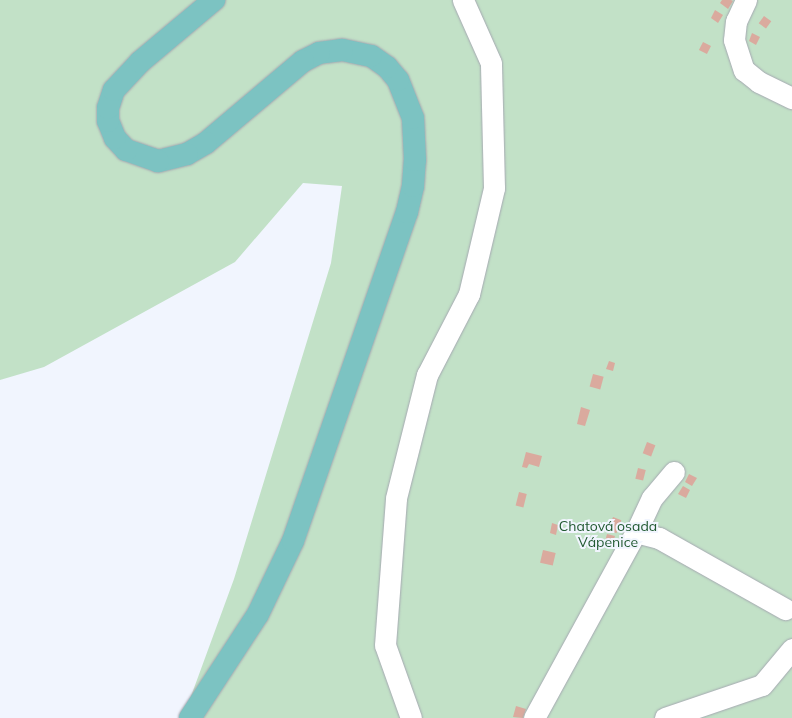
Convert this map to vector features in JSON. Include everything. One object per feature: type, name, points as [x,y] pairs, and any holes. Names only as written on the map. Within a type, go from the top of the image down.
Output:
[{"type":"main road","points":[[190,718],[258,614],[293,541],[407,212],[413,186],[415,160],[413,118],[398,80],[388,67],[371,56],[342,50],[319,53],[303,61],[206,143],[187,154],[158,160],[141,157],[126,150],[115,138],[108,121],[108,108],[114,90],[140,62],[214,0]]},
{"type":"lane","points":[[411,718],[385,645],[396,498],[427,375],[469,294],[494,188],[491,63],[462,0]]},
{"type":"lane","points":[[746,0],[736,21],[734,40],[744,70],[759,82],[792,98]]},
{"type":"lane","points":[[534,718],[636,532],[652,498],[674,472]]},
{"type":"lane","points":[[636,532],[659,538],[785,610]]},
{"type":"lane","points":[[665,718],[762,685],[792,649]]},
{"type":"green space","name":"Chatová osada Vápenice","points":[[0,0],[792,0],[792,718],[183,718],[234,579],[331,263],[342,186],[303,183],[235,262],[44,367],[0,380]]},
{"type":"building","points":[[722,0],[733,1],[728,9],[720,3]]},
{"type":"building","points":[[715,10],[723,15],[718,23],[711,18]]},
{"type":"building","points":[[764,16],[771,21],[766,29],[759,23]]},
{"type":"building","points":[[752,33],[760,37],[756,45],[749,41]]},
{"type":"building","points":[[703,42],[711,46],[707,54],[699,50]]},
{"type":"building","points":[[609,361],[615,363],[613,371],[606,369]]},
{"type":"building","points":[[593,374],[604,377],[600,389],[590,387]]},
{"type":"building","points":[[581,407],[590,410],[585,426],[577,424]]},
{"type":"building","points":[[647,442],[655,445],[651,456],[643,453]]},
{"type":"building","points":[[526,452],[542,456],[539,467],[529,464],[527,468],[522,467]]},
{"type":"building","points":[[638,468],[646,470],[643,481],[635,479]]},
{"type":"building","points":[[689,474],[697,478],[692,486],[685,482]]},
{"type":"building","points":[[683,486],[690,490],[686,498],[678,494]]},
{"type":"building","points":[[519,492],[527,494],[523,508],[516,506]]},
{"type":"building","points":[[613,517],[621,520],[616,533],[608,530]]},
{"type":"building","points":[[552,523],[558,525],[556,535],[550,533]]},
{"type":"building","points":[[607,534],[615,536],[611,548],[604,545]]},
{"type":"building","points":[[543,550],[556,553],[553,566],[540,563]]},
{"type":"building","points":[[516,706],[526,709],[523,718],[513,717]]}]
